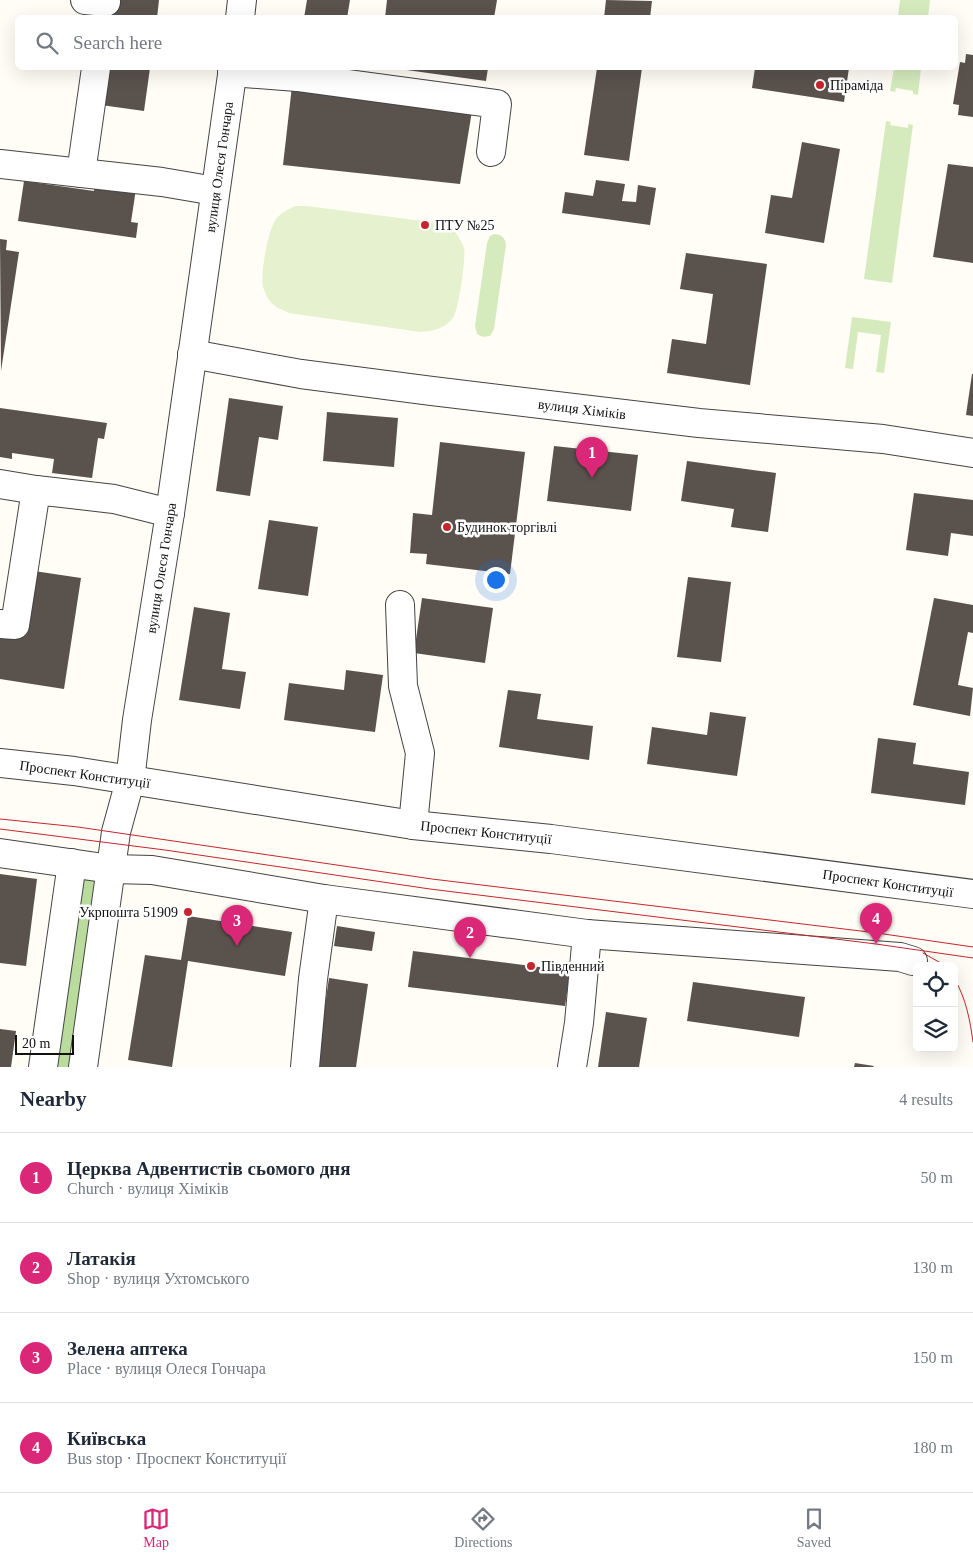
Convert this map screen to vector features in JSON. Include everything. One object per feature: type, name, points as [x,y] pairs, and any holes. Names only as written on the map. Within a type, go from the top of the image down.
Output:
[{"type":"street","points":[[240,15],[242,0]]},
{"type":"street","points":[[81,173],[96,70]]},
{"type":"street","points":[[233,70],[497,104],[491,152]]},
{"type":"street","name":"вулиця Олеся Гончара","points":[[83,1067],[116,832],[130,780],[137,720],[170,513],[233,70]]},
{"type":"street","points":[[0,164],[162,182],[215,191]]},
{"type":"street","name":"вулиця Хіміків","points":[[192,354],[301,374],[422,390],[698,423],[883,439],[973,453]]},
{"type":"street","points":[[0,484],[114,499],[170,513]]},
{"type":"street","points":[[0,624],[14,625],[36,490]]},
{"type":"street","points":[[400,605],[403,686],[420,754],[413,825]]},
{"type":"street","name":"Проспект Конституції","points":[[0,763],[74,771],[413,825],[551,839],[973,894]]},
{"type":"street","points":[[0,853],[111,869],[152,870],[324,899],[587,934],[900,957],[912,961]]},
{"type":"street","points":[[43,1067],[72,863]]},
{"type":"street","points":[[305,1067],[313,979],[324,899]]},
{"type":"street","points":[[572,1067],[580,1023],[587,934]]},
{"type":"green space","points":[[900,0],[930,0],[928,15],[898,15]]},
{"type":"green space","points":[[894,70],[921,70],[918,95],[913,94],[913,91],[896,88],[895,92],[890,91]]},
{"type":"green space","points":[[886,121],[891,122],[890,125],[908,128],[908,124],[913,125],[892,283],[864,279]]},
{"type":"green space","points":[[295,206],[438,223],[453,230],[464,248],[460,293],[454,316],[443,327],[420,332],[289,313],[276,307],[267,297],[263,287],[265,252],[270,232],[276,219],[282,213]]},
{"type":"green space","points":[[494,234],[503,237],[506,245],[494,329],[490,336],[483,337],[477,334],[475,326],[487,243],[490,236]]},
{"type":"green space","points":[[852,317],[891,322],[884,373],[876,372],[881,335],[858,332],[853,369],[845,368]]},
{"type":"green space","points":[[90,878],[95,881],[74,1067],[48,1067],[79,879]]},
{"type":"building","points":[[115,0],[159,0],[157,15],[113,15]]},
{"type":"building","points":[[307,0],[350,0],[348,15],[304,15]]},
{"type":"building","points":[[387,0],[497,0],[494,15],[385,15]]},
{"type":"building","points":[[606,0],[652,1],[650,15],[604,15]]},
{"type":"building","points":[[966,54],[973,55],[973,117],[958,115],[959,105],[953,104],[960,62],[965,63]]},
{"type":"building","points":[[106,70],[150,70],[144,111],[101,105]]},
{"type":"building","points":[[406,70],[488,70],[486,81]]},
{"type":"building","points":[[597,70],[642,70],[629,161],[584,155]]},
{"type":"building","points":[[755,70],[849,70],[844,102],[752,88]]},
{"type":"building","points":[[292,86],[472,111],[460,184],[283,165]]},
{"type":"building","points":[[802,142],[840,149],[824,243],[765,233],[771,195],[792,198]]},
{"type":"building","points":[[948,164],[973,167],[973,263],[933,257]]},
{"type":"building","points":[[96,177],[137,182],[131,222],[138,223],[136,238],[18,221],[24,181],[94,191]]},
{"type":"building","points":[[596,180],[625,184],[622,201],[636,202],[638,185],[656,188],[650,225],[562,213],[565,192],[593,196]]},
{"type":"building","points":[[0,239],[7,240],[6,250],[19,252],[1,371]]},
{"type":"building","points":[[686,253],[767,264],[750,385],[667,373],[672,339],[706,344],[713,294],[680,289]]},
{"type":"building","points":[[973,374],[973,416],[966,415]]},
{"type":"building","points":[[229,398],[283,406],[278,440],[259,437],[250,496],[216,491]]},
{"type":"building","points":[[0,408],[107,423],[104,439],[98,438],[92,478],[52,473],[54,459],[12,453],[12,459],[0,457]]},
{"type":"building","points":[[327,412],[398,418],[394,467],[323,461]]},
{"type":"building","points":[[440,442],[525,452],[510,574],[426,564],[427,554],[410,553],[413,513],[432,515]]},
{"type":"building","points":[[554,446],[638,455],[631,511],[547,501]]},
{"type":"building","points":[[687,461],[776,473],[768,532],[731,527],[734,509],[681,501]]},
{"type":"building","points":[[914,493],[973,500],[973,536],[951,533],[948,556],[906,550]]},
{"type":"building","points":[[269,520],[318,527],[308,596],[258,589]]},
{"type":"building","points":[[34,571],[81,578],[64,689],[0,679],[0,633],[24,637]]},
{"type":"building","points":[[688,577],[731,582],[721,662],[677,657]]},
{"type":"building","points":[[422,598],[493,608],[485,663],[414,653]]},
{"type":"building","points":[[934,598],[973,605],[973,633],[968,632],[958,685],[973,688],[970,716],[913,705]]},
{"type":"building","points":[[194,607],[230,613],[222,669],[246,672],[240,709],[179,700]]},
{"type":"building","points":[[346,670],[383,675],[375,732],[284,720],[289,683],[344,690]]},
{"type":"building","points":[[508,690],[541,694],[537,719],[593,726],[589,760],[499,747]]},
{"type":"building","points":[[710,712],[746,717],[737,776],[647,764],[652,727],[707,735]]},
{"type":"building","points":[[878,738],[916,743],[913,764],[969,772],[965,805],[871,793]]},
{"type":"building","points":[[0,874],[37,879],[26,966],[0,963]]},
{"type":"building","points":[[188,916],[292,932],[285,976],[188,961],[172,1067],[128,1060],[145,955],[181,960]]},
{"type":"building","points":[[337,926],[375,932],[372,951],[334,946]]},
{"type":"building","points":[[413,951],[570,971],[565,1006],[408,987]]},
{"type":"building","points":[[329,978],[368,984],[356,1067],[316,1067]]},
{"type":"building","points":[[693,982],[805,997],[799,1037],[687,1021]]},
{"type":"building","points":[[606,1012],[647,1018],[639,1067],[598,1067]]},
{"type":"building","points":[[0,1029],[16,1031],[11,1067],[0,1067]]},
{"type":"building","points":[[855,1063],[874,1066],[854,1067]]},
{"type":"tram line","points":[[0,819],[78,827],[432,879],[877,933],[973,947]]},
{"type":"tram line","points":[[0,829],[165,850],[430,889],[876,944],[973,958]]},
{"type":"tram line","points":[[923,953],[939,962]]},
{"type":"tram line","points":[[958,986],[967,1009],[973,1042]]},
{"type":"place","name":"Піраміда","points":[[820,85]]},
{"type":"place","name":"ПТУ №25","points":[[425,225]]},
{"type":"place","name":"Церква Адвентистів сьомого дня","points":[[592,478]]},
{"type":"place","name":"Будинок торгівлі","points":[[447,527]]},
{"type":"place","name":"Укрпошта 51909","points":[[188,912]]},
{"type":"place","name":"Київська","points":[[876,944]]},
{"type":"place","name":"Зелена аптека","points":[[237,946]]},
{"type":"place","name":"Латакія","points":[[470,958]]},
{"type":"place","name":"Південний","points":[[531,966]]}]
